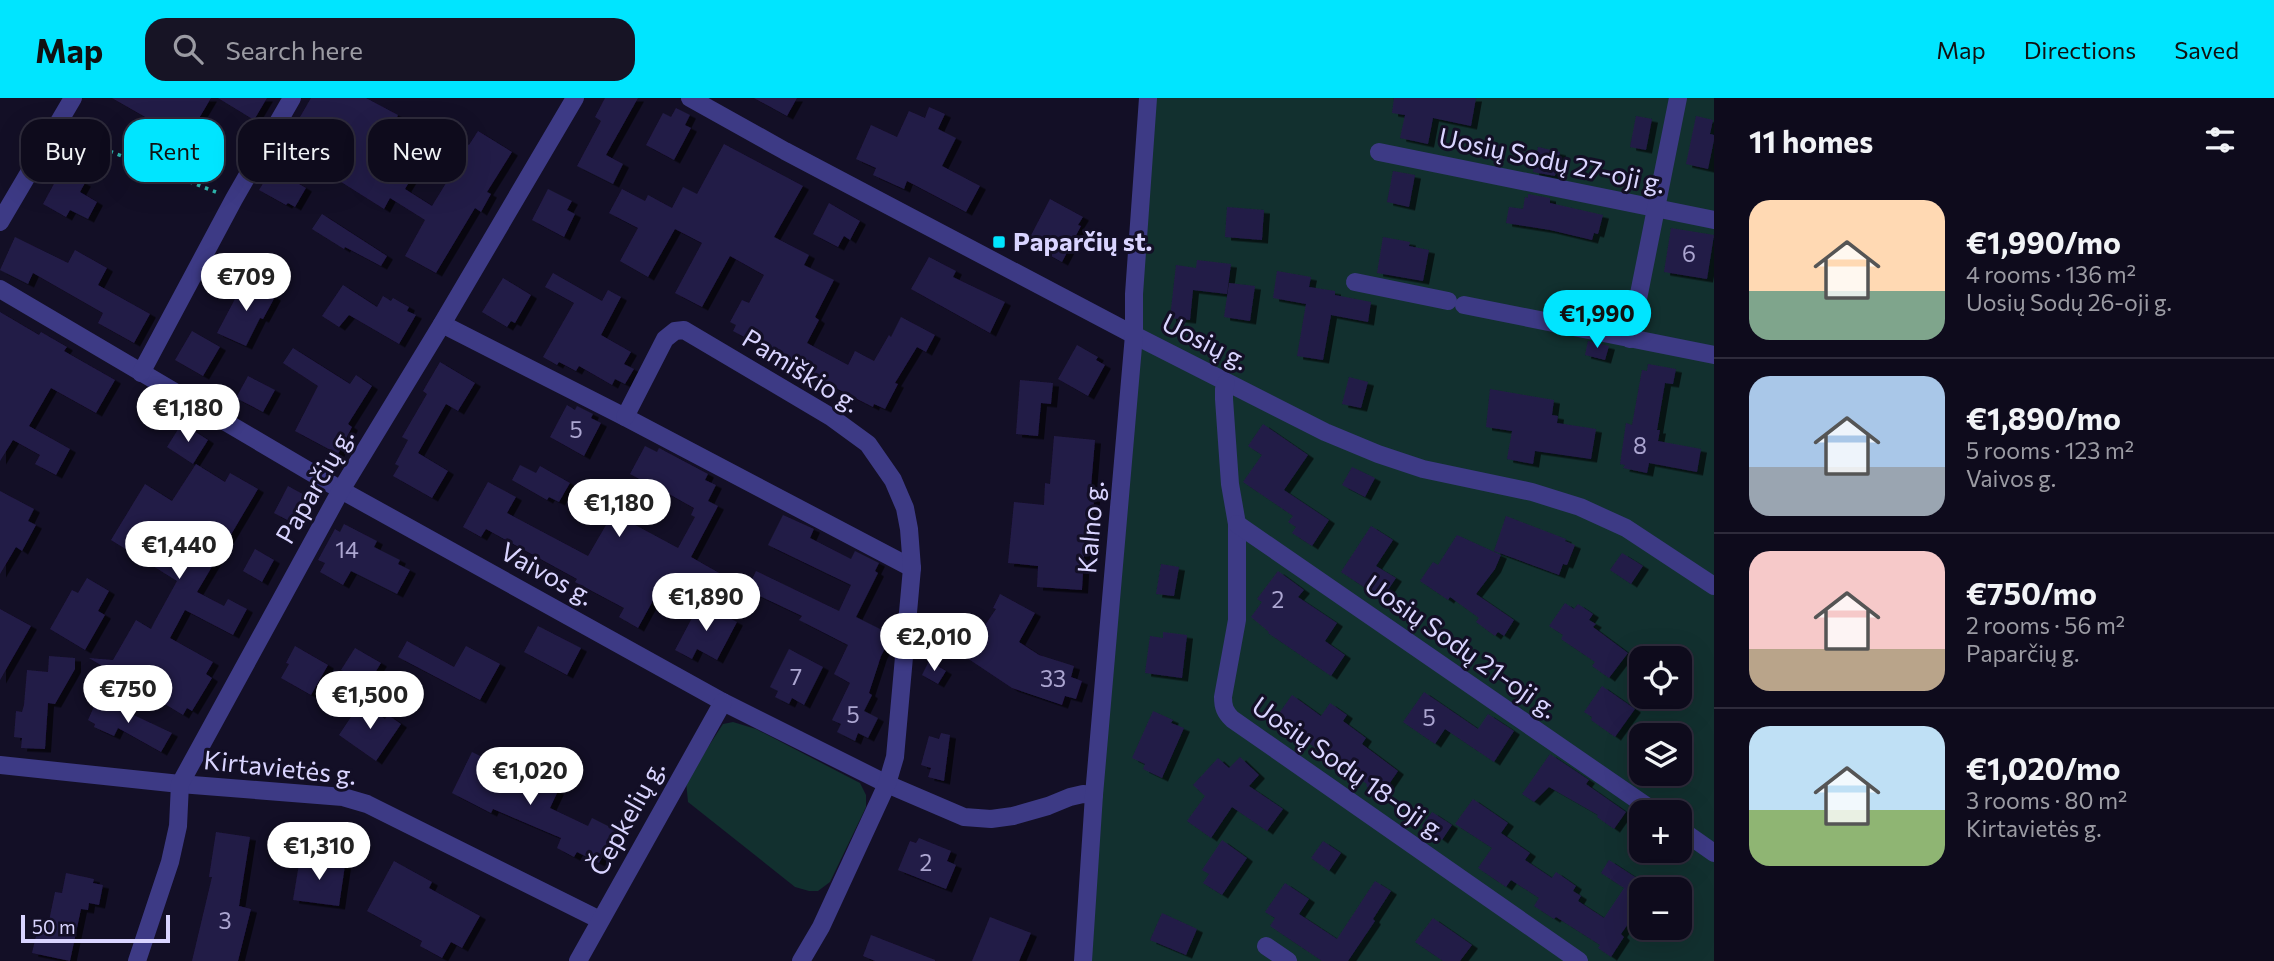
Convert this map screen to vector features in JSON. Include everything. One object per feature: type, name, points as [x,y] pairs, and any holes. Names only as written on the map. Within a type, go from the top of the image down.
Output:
[{"type":"street","points":[[61,119],[73,98]]},
{"type":"street","points":[[141,373],[292,98]]},
{"type":"street","name":"Paparčių g.","points":[[180,784],[341,490],[575,98]]},
{"type":"street","name":"Uosių g.","points":[[690,98],[797,158],[1226,383],[1325,432],[1423,469],[1532,492],[1580,507],[1626,528],[1714,586]]},
{"type":"street","name":"Kalno g.","points":[[1083,961],[1094,795],[1134,335],[1134,294],[1148,98]]},
{"type":"street","points":[[1630,339],[1678,98]]},
{"type":"street","name":"Uosių Sodų 27-oji g.","points":[[1379,152],[1714,220]]},
{"type":"street","points":[[0,222],[23,182]]},
{"type":"street","points":[[1355,282],[1714,355]]},
{"type":"street","name":"Vaivos g.","points":[[0,289],[341,490],[723,702],[887,784],[964,817],[991,819],[1048,806],[1070,797],[1094,795]]},
{"type":"street","points":[[442,324],[912,568]]},
{"type":"street","name":"Pamiškio g.","points":[[625,417],[665,339],[675,331],[684,330],[831,417],[868,444],[893,480],[905,508],[912,568],[895,757],[887,784],[821,927],[801,961]]},
{"type":"street","name":"Uosių Sodų 18-oji g.","points":[[1226,383],[1224,389],[1230,484],[1237,524],[1237,620],[1223,697],[1226,713],[1579,961]]},
{"type":"street","name":"Uosių Sodų 21-oji g.","points":[[1237,524],[1638,800]]},
{"type":"street","name":"Čepkelių g.","points":[[578,961],[723,702]]},
{"type":"street","points":[[0,765],[180,784],[178,827],[170,862],[137,961]]},
{"type":"street","name":"Kirtavietės g.","points":[[180,784],[343,797],[367,804],[600,920]]},
{"type":"street","points":[[1692,838],[1714,853]]},
{"type":"street","points":[[1266,946],[1288,961]]},
{"type":"path","points":[[110,152],[234,200]]},
{"type":"green space","points":[[1153,98],[1714,98],[1714,961],[1086,961]]},
{"type":"green space","points":[[733,722],[756,729],[860,783],[866,795],[866,807],[830,882],[818,891],[795,887],[688,802],[686,781],[723,724]]},
{"type":"building","points":[[112,98],[211,98],[199,119],[149,119]]},
{"type":"building","points":[[218,98],[267,98],[252,119]]},
{"type":"building","points":[[311,98],[366,98],[398,115],[396,119],[368,119],[368,182],[409,182],[405,189],[432,206],[447,182],[466,182],[466,143],[469,145],[478,131],[512,152],[487,192],[491,194],[481,212],[475,208],[436,273],[405,256],[425,220],[390,198],[384,209],[341,182],[354,182],[354,119],[299,119]]},
{"type":"building","points":[[605,98],[638,98],[606,155],[623,164],[613,184],[577,166],[601,121],[595,117]]},
{"type":"building","points":[[754,98],[797,98],[787,116]]},
{"type":"building","points":[[1394,98],[1476,98],[1471,126],[1433,118],[1428,144],[1400,138],[1405,115],[1392,113]]},
{"type":"building","points":[[929,107],[945,114],[938,129],[956,138],[942,166],[980,186],[966,212],[907,181],[904,189],[873,175],[876,168],[856,159],[871,125],[897,137],[909,111],[925,118]]},
{"type":"building","points":[[676,108],[690,115],[685,125],[691,128],[674,160],[646,145],[663,113],[671,117]]},
{"type":"building","points":[[1636,116],[1652,119],[1646,150],[1630,147]]},
{"type":"building","points":[[1696,116],[1713,120],[1710,134],[1714,135],[1714,140],[1708,169],[1686,164]]},
{"type":"building","points":[[724,144],[803,186],[774,237],[809,255],[804,265],[834,280],[815,317],[819,320],[807,343],[848,365],[855,351],[874,361],[901,317],[935,335],[926,352],[917,347],[895,383],[898,384],[885,409],[874,404],[873,407],[800,370],[801,367],[733,331],[736,325],[730,322],[742,300],[749,303],[764,275],[730,256],[702,307],[675,293],[702,243],[675,229],[648,277],[620,261],[638,228],[609,213],[622,189],[645,201],[648,195],[672,208],[683,187],[697,194]]},
{"type":"building","points":[[1538,147],[1560,152],[1555,176],[1533,172]]},
{"type":"building","points":[[1393,171],[1415,175],[1409,207],[1387,202]]},
{"type":"building","points":[[55,182],[83,182],[85,183],[80,192],[97,202],[88,219],[70,210],[66,217],[43,204]]},
{"type":"building","points":[[264,182],[296,182],[306,188],[295,207],[259,190]]},
{"type":"building","points":[[548,189],[572,201],[567,210],[575,214],[564,237],[532,220]]},
{"type":"building","points":[[1528,194],[1550,198],[1550,203],[1603,215],[1598,234],[1594,233],[1592,240],[1506,223],[1509,207],[1523,209]]},
{"type":"building","points":[[1050,199],[1083,217],[1062,262],[1027,243]]},
{"type":"building","points":[[829,203],[860,221],[850,240],[844,236],[838,247],[813,234]]},
{"type":"building","points":[[1227,207],[1264,210],[1262,240],[1225,237]]},
{"type":"building","points":[[322,214],[387,256],[381,266],[345,247],[344,249],[312,229]]},
{"type":"building","points":[[1671,228],[1714,235],[1707,279],[1664,272]]},
{"type":"building","points":[[15,237],[68,263],[75,250],[107,268],[98,285],[150,314],[134,343],[98,323],[103,313],[33,273],[28,284],[0,270]]},
{"type":"building","points":[[1383,237],[1410,242],[1409,246],[1429,250],[1423,281],[1377,273]]},
{"type":"building","points":[[929,257],[956,271],[953,277],[1005,302],[990,333],[911,289]]},
{"type":"building","points":[[1197,260],[1231,264],[1227,294],[1193,290],[1190,320],[1170,318],[1176,265],[1196,268]]},
{"type":"building","points":[[1277,271],[1311,277],[1309,287],[1335,291],[1335,295],[1371,302],[1368,322],[1331,315],[1323,360],[1297,356],[1306,304],[1273,298]]},
{"type":"building","points":[[553,273],[602,301],[608,290],[621,297],[601,335],[631,352],[624,364],[634,369],[625,384],[615,379],[612,385],[579,366],[576,371],[543,357],[574,303],[545,287]]},
{"type":"building","points":[[503,278],[531,295],[515,323],[511,321],[507,327],[482,312]]},
{"type":"building","points":[[245,280],[275,297],[263,319],[260,318],[246,346],[217,333]]},
{"type":"building","points":[[1229,283],[1255,286],[1250,321],[1224,317]]},
{"type":"building","points":[[343,285],[377,307],[383,296],[409,307],[407,311],[416,315],[399,344],[349,315],[339,327],[322,316]]},
{"type":"building","points":[[1597,303],[1618,308],[1614,323],[1594,319]]},
{"type":"building","points":[[0,312],[39,335],[41,332],[67,347],[64,351],[115,380],[96,413],[51,388],[29,426],[70,449],[56,475],[35,464],[40,455],[13,440],[0,461]]},
{"type":"building","points":[[192,331],[220,347],[203,376],[175,360]]},
{"type":"building","points":[[1588,341],[1609,346],[1605,360],[1585,355]]},
{"type":"building","points":[[1077,345],[1098,357],[1096,360],[1105,365],[1088,396],[1058,379]]},
{"type":"building","points":[[293,348],[350,384],[356,375],[372,386],[348,424],[352,427],[338,454],[295,431],[318,386],[283,363]]},
{"type":"building","points":[[440,362],[475,383],[458,411],[446,404],[418,453],[448,471],[432,498],[393,476],[399,466],[395,464],[408,440],[402,437],[427,394],[423,391]]},
{"type":"building","points":[[1648,364],[1676,369],[1673,384],[1665,383],[1657,430],[1660,430],[1658,441],[1701,449],[1697,472],[1649,463],[1647,473],[1623,468],[1625,465],[1620,464],[1626,423],[1632,425],[1642,370],[1647,371]]},
{"type":"building","points":[[248,376],[275,390],[263,412],[236,398]]},
{"type":"building","points":[[1349,377],[1368,382],[1361,408],[1342,404]]},
{"type":"building","points":[[1020,380],[1053,383],[1051,404],[1041,403],[1038,436],[1016,434]]},
{"type":"building","points":[[1490,389],[1554,400],[1552,415],[1558,416],[1557,423],[1596,429],[1591,459],[1535,451],[1533,464],[1507,459],[1512,431],[1486,427]]},
{"type":"building","points":[[567,405],[575,410],[577,406],[593,414],[591,418],[601,423],[584,456],[550,437]]},
{"type":"building","points":[[182,423],[208,440],[193,464],[167,447]]},
{"type":"building","points":[[1263,424],[1308,455],[1284,490],[1329,520],[1312,546],[1292,533],[1296,527],[1288,522],[1293,516],[1243,482],[1262,455],[1248,446]]},
{"type":"building","points":[[1054,436],[1095,440],[1091,487],[1095,488],[1092,523],[1086,522],[1082,590],[1037,587],[1038,566],[1008,563],[1014,502],[1044,505],[1045,483],[1050,484]]},
{"type":"building","points":[[645,446],[657,452],[659,448],[708,474],[705,480],[716,485],[708,501],[718,506],[691,557],[721,574],[708,598],[667,575],[638,628],[619,617],[624,608],[575,582],[577,579],[486,529],[481,537],[463,527],[488,482],[516,497],[507,513],[588,556],[613,513],[678,548],[695,517],[691,515],[694,508],[660,489],[656,497],[639,489],[643,481],[630,474]]},
{"type":"building","points":[[196,464],[225,482],[230,473],[258,489],[197,592],[224,606],[228,599],[247,609],[233,635],[185,610],[170,638],[213,662],[206,674],[212,678],[192,711],[187,708],[183,715],[89,658],[113,660],[136,620],[151,629],[177,581],[111,540],[145,484],[172,501]]},
{"type":"building","points":[[520,465],[536,473],[540,466],[570,483],[559,502],[549,497],[547,500],[512,480]]},
{"type":"building","points":[[1352,467],[1375,478],[1365,497],[1342,485]]},
{"type":"building","points":[[288,486],[308,497],[293,523],[274,513]]},
{"type":"building","points":[[0,491],[34,509],[28,521],[36,525],[22,551],[16,547],[0,574]]},
{"type":"building","points":[[783,515],[814,529],[810,538],[851,559],[855,551],[879,563],[875,571],[878,573],[856,617],[892,635],[881,656],[869,693],[872,695],[864,711],[878,718],[868,738],[858,733],[855,741],[837,732],[841,724],[832,720],[850,683],[834,674],[848,645],[799,620],[802,616],[747,590],[756,571],[839,611],[851,585],[768,545]]},
{"type":"building","points":[[1506,516],[1575,545],[1567,565],[1563,564],[1559,575],[1494,551]]},
{"type":"building","points":[[344,524],[377,541],[374,547],[400,560],[398,564],[410,570],[397,594],[351,571],[343,585],[320,572],[325,563],[318,560],[335,529],[340,532]]},
{"type":"building","points":[[1371,526],[1393,540],[1376,566],[1396,578],[1382,599],[1341,572]]},
{"type":"building","points":[[1457,535],[1501,555],[1495,569],[1476,594],[1514,620],[1504,636],[1498,632],[1495,636],[1476,622],[1479,618],[1450,597],[1448,600],[1420,581],[1433,562],[1438,565]]},
{"type":"building","points":[[255,549],[274,560],[262,582],[243,571]]},
{"type":"building","points":[[1622,553],[1643,566],[1631,584],[1610,570]]},
{"type":"building","points":[[1161,564],[1179,567],[1174,596],[1156,594]]},
{"type":"building","points":[[1278,571],[1304,590],[1298,597],[1337,623],[1325,641],[1345,655],[1331,676],[1268,633],[1251,617],[1262,602],[1257,599]]},
{"type":"building","points":[[87,578],[109,591],[98,611],[105,615],[85,650],[50,629],[72,590],[78,593]]},
{"type":"building","points":[[1000,594],[1035,613],[1019,642],[1039,655],[1074,666],[1071,677],[1082,681],[1076,699],[1065,696],[1062,705],[1012,688],[964,656],[996,609],[993,608]]},
{"type":"building","points":[[700,603],[737,622],[717,660],[697,649],[692,659],[675,650]]},
{"type":"building","points":[[1565,603],[1574,609],[1578,604],[1593,614],[1589,620],[1596,624],[1593,627],[1628,653],[1609,678],[1592,666],[1595,662],[1561,639],[1563,635],[1549,626]]},
{"type":"building","points":[[0,609],[31,626],[0,680]]},
{"type":"building","points":[[538,626],[581,648],[567,675],[524,652]]},
{"type":"building","points":[[918,626],[936,628],[933,646],[917,643]]},
{"type":"building","points":[[1163,632],[1187,635],[1182,678],[1145,673],[1150,636],[1163,638]]},
{"type":"building","points":[[407,641],[454,667],[466,646],[500,664],[480,700],[398,657]]},
{"type":"building","points":[[295,646],[328,665],[311,695],[281,678]]},
{"type":"building","points":[[355,648],[381,663],[368,684],[341,670]]},
{"type":"building","points":[[789,649],[823,667],[804,705],[792,698],[789,704],[775,697],[778,691],[770,687]]},
{"type":"building","points":[[49,656],[75,658],[75,669],[55,704],[48,703],[45,749],[21,748],[22,738],[14,737],[16,711],[22,712],[24,705],[27,670],[48,672]]},
{"type":"building","points":[[929,661],[946,671],[938,684],[922,675]]},
{"type":"building","points":[[1602,686],[1629,705],[1629,709],[1635,709],[1615,737],[1584,712]]},
{"type":"building","points":[[1424,692],[1478,729],[1488,714],[1514,731],[1494,762],[1445,729],[1435,744],[1403,722]]},
{"type":"building","points":[[1292,695],[1321,716],[1330,703],[1347,715],[1343,721],[1366,738],[1362,744],[1398,771],[1381,796],[1290,730],[1288,733],[1273,722]]},
{"type":"building","points":[[97,700],[172,733],[161,752],[118,728],[114,736],[94,727],[95,724],[88,720]]},
{"type":"building","points":[[361,702],[385,719],[388,715],[401,724],[376,761],[339,735]]},
{"type":"building","points":[[1153,711],[1184,728],[1162,778],[1143,769],[1145,764],[1132,758]]},
{"type":"building","points":[[941,733],[950,735],[944,781],[928,777],[931,768],[921,765],[929,736],[939,739]]},
{"type":"building","points":[[472,752],[558,791],[550,808],[588,826],[592,818],[616,830],[599,863],[577,852],[574,857],[557,848],[561,838],[493,809],[491,813],[452,793]]},
{"type":"building","points":[[1550,754],[1589,780],[1586,784],[1626,812],[1614,829],[1597,817],[1598,815],[1549,787],[1534,802],[1522,794]]},
{"type":"building","points":[[1240,757],[1259,775],[1249,786],[1283,809],[1267,831],[1232,807],[1211,838],[1187,821],[1205,796],[1193,785],[1218,758],[1229,768]]},
{"type":"building","points":[[1473,799],[1508,823],[1501,833],[1530,853],[1525,860],[1552,878],[1556,872],[1576,886],[1573,891],[1581,896],[1578,901],[1604,918],[1624,888],[1601,873],[1609,860],[1635,877],[1629,877],[1629,923],[1621,934],[1624,937],[1611,957],[1598,948],[1600,945],[1534,906],[1539,898],[1511,880],[1506,887],[1478,868],[1492,848],[1455,824]]},
{"type":"building","points":[[1432,812],[1452,825],[1442,840],[1422,826]]},
{"type":"building","points":[[216,832],[250,837],[239,906],[251,909],[238,961],[192,961],[212,877],[209,877]]},
{"type":"building","points":[[919,838],[951,851],[947,861],[956,865],[946,889],[898,870],[910,841],[916,843]]},
{"type":"building","points":[[1222,840],[1247,858],[1222,895],[1203,883],[1209,874],[1202,870]]},
{"type":"building","points":[[1323,841],[1341,853],[1329,871],[1311,858]]},
{"type":"building","points":[[300,858],[345,865],[339,906],[293,900]]},
{"type":"building","points":[[394,861],[432,882],[429,888],[480,916],[462,948],[451,942],[442,958],[420,946],[422,941],[367,911]]},
{"type":"building","points":[[66,873],[94,879],[93,883],[103,885],[99,905],[89,903],[88,910],[81,909],[70,961],[32,953],[40,919],[49,921],[55,892],[62,893]]},
{"type":"building","points":[[1375,881],[1391,891],[1348,961],[1322,961],[1270,926],[1275,918],[1265,912],[1285,883],[1309,899],[1299,914],[1337,939]]},
{"type":"building","points":[[1162,913],[1197,929],[1186,955],[1150,940]]},
{"type":"building","points":[[990,917],[1031,933],[1019,961],[972,961]]},
{"type":"building","points":[[1433,918],[1472,945],[1460,961],[1443,961],[1415,942]]},
{"type":"building","points":[[871,935],[935,961],[875,961],[863,956]]},
{"type":"place","name":"Paparčių st.","points":[[999,242]]}]
